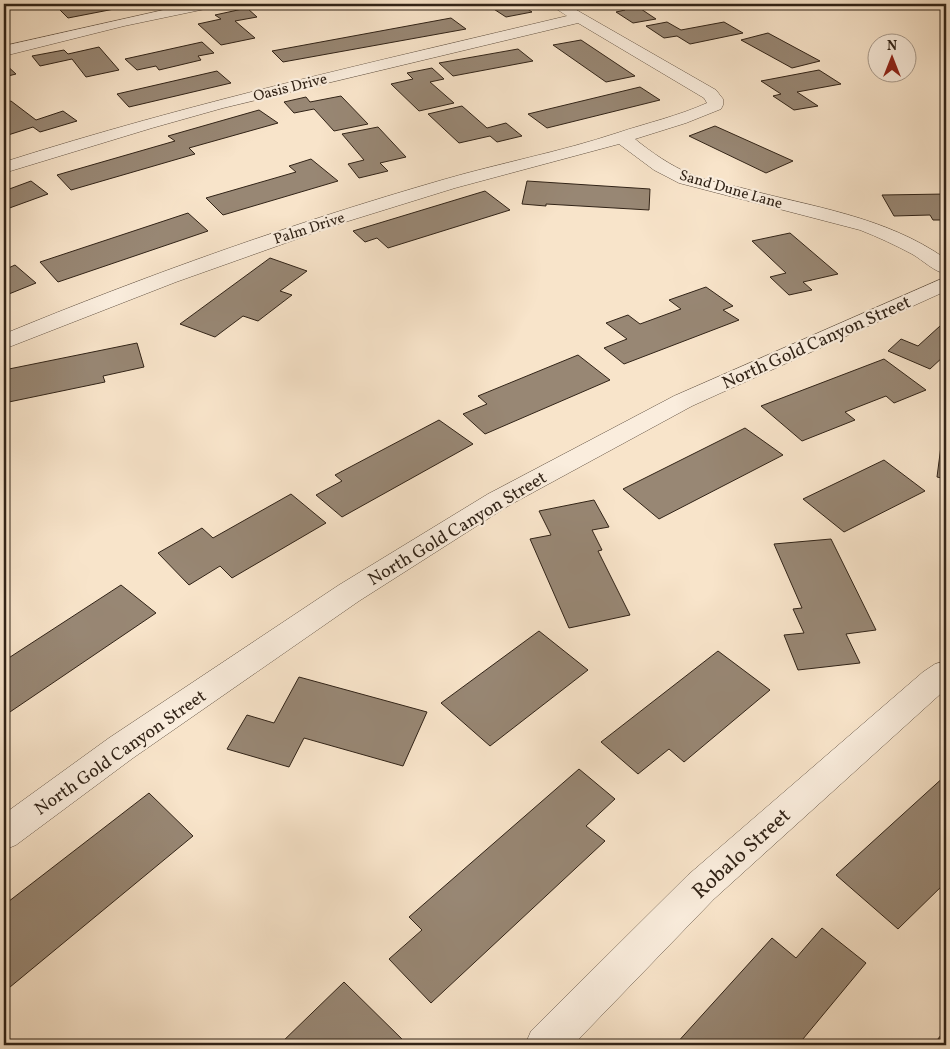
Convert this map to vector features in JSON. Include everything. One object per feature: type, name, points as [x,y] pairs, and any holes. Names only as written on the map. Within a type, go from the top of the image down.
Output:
[{"type":"street","points":[[4,52],[210,4]]},
{"type":"street","points":[[556,4],[710,94],[715,99],[715,105],[696,114],[622,137]]},
{"type":"street","name":"Oasis Drive","points":[[4,168],[81,142],[266,93],[579,18]]},
{"type":"street","name":"Sand Dune Lane","points":[[622,137],[650,160],[686,179],[734,193],[852,221],[884,231],[927,253],[946,268]]},
{"type":"street","name":"Palm Drive","points":[[4,342],[91,305],[217,258],[448,184],[622,137]]},
{"type":"street","name":"North Gold Canyon Street","points":[[4,834],[121,748],[349,593],[498,500],[683,402],[946,283]]},
{"type":"street","name":"Robalo Street","points":[[545,1045],[701,888],[934,681],[946,673]]},
{"type":"building","points":[[77,4],[140,4],[68,18],[58,8]]},
{"type":"building","points":[[289,4],[323,4],[295,9]]},
{"type":"building","points":[[486,4],[520,4],[532,12],[506,17]]},
{"type":"building","points":[[616,4],[670,4],[641,9],[656,19],[633,23],[616,12],[625,10]]},
{"type":"building","points":[[247,8],[257,17],[235,21],[255,38],[221,45],[198,24],[221,19],[215,15]]},
{"type":"building","points":[[451,18],[466,29],[283,62],[272,51]]},
{"type":"building","points":[[667,22],[681,30],[724,22],[743,33],[690,44],[677,36],[664,38],[646,26]]},
{"type":"building","points":[[768,33],[820,61],[792,68],[741,40]]},
{"type":"building","points":[[581,40],[635,76],[606,82],[553,45]]},
{"type":"building","points":[[202,42],[214,53],[198,56],[201,60],[159,70],[156,66],[137,70],[125,59]]},
{"type":"building","points":[[99,47],[119,70],[86,77],[72,59],[40,66],[32,56],[64,50],[68,54]]},
{"type":"building","points":[[518,49],[533,61],[453,76],[439,63]]},
{"type":"building","points":[[4,63],[16,74],[4,77]]},
{"type":"building","points":[[432,68],[444,79],[430,82],[454,103],[419,111],[391,84],[413,79],[407,73]]},
{"type":"building","points":[[819,70],[841,84],[797,92],[818,106],[794,110],[773,96],[781,94],[761,81]]},
{"type":"building","points":[[217,71],[231,83],[129,107],[117,94]]},
{"type":"building","points":[[640,87],[660,100],[547,128],[528,114]]},
{"type":"building","points":[[341,96],[368,124],[334,131],[314,109],[294,113],[284,102],[306,97],[310,102]]},
{"type":"building","points":[[11,101],[36,120],[63,111],[77,121],[40,132],[33,127],[5,136],[4,103]]},
{"type":"building","points":[[462,106],[487,128],[506,123],[522,136],[497,142],[490,136],[459,143],[428,114]]},
{"type":"building","points":[[259,110],[278,123],[189,148],[195,154],[71,190],[57,175],[175,141],[168,136]]},
{"type":"building","points":[[715,126],[793,161],[766,173],[689,136]]},
{"type":"building","points":[[378,127],[406,157],[380,163],[388,171],[359,178],[348,164],[364,160],[342,134]]},
{"type":"building","points":[[311,159],[338,181],[223,215],[206,198],[296,172],[289,166]]},
{"type":"building","points":[[31,181],[48,194],[4,210],[4,191]]},
{"type":"building","points":[[527,181],[650,189],[649,210],[522,204]]},
{"type":"building","points":[[485,191],[510,210],[388,248],[377,238],[365,242],[353,231]]},
{"type":"building","points":[[946,194],[946,220],[933,220],[930,215],[894,216],[882,195]]},
{"type":"building","points":[[188,213],[208,231],[58,282],[40,262]]},
{"type":"building","points":[[790,233],[838,274],[803,282],[812,290],[789,295],[770,277],[786,273],[752,241]]},
{"type":"building","points":[[270,258],[307,271],[280,291],[292,295],[258,321],[243,316],[215,337],[180,324]]},
{"type":"building","points":[[15,265],[36,283],[4,296],[4,270]]},
{"type":"building","points":[[706,287],[733,306],[723,310],[739,320],[624,364],[604,348],[627,339],[606,323],[628,315],[640,324],[681,309],[669,300]]},
{"type":"building","points":[[940,326],[946,328],[946,357],[944,356],[930,369],[888,351],[901,339],[918,346]]},
{"type":"building","points":[[137,343],[144,367],[103,376],[105,382],[4,403],[4,370]]},
{"type":"building","points":[[578,355],[610,380],[485,434],[463,414],[487,404],[478,396]]},
{"type":"building","points":[[884,359],[926,390],[894,403],[886,396],[845,412],[855,420],[802,441],[761,406]]},
{"type":"building","points":[[439,420],[473,444],[342,517],[316,495],[342,481],[335,475]]},
{"type":"building","points":[[745,428],[783,455],[659,519],[623,489]]},
{"type":"building","points":[[941,446],[946,447],[946,479],[937,477]]},
{"type":"building","points":[[884,460],[925,491],[844,532],[803,499]]},
{"type":"building","points":[[291,494],[326,523],[232,578],[220,566],[189,585],[158,553],[202,528],[213,538]]},
{"type":"building","points":[[594,500],[609,527],[592,530],[602,550],[598,551],[630,615],[569,628],[530,539],[551,535],[539,511]]},
{"type":"building","points":[[831,539],[876,630],[846,634],[860,663],[798,670],[784,635],[804,633],[793,609],[802,608],[774,544]]},
{"type":"building","points":[[121,585],[156,613],[4,716],[4,661]]},
{"type":"building","points":[[539,631],[588,670],[490,746],[441,703]]},
{"type":"building","points":[[718,651],[770,690],[684,762],[669,749],[638,774],[601,742]]},
{"type":"building","points":[[299,677],[427,712],[403,766],[304,738],[289,767],[227,749],[247,715],[274,723]]},
{"type":"building","points":[[579,769],[615,799],[586,826],[605,841],[431,1003],[389,959],[422,930],[409,917]]},
{"type":"building","points":[[946,775],[946,882],[898,929],[836,875]]},
{"type":"building","points":[[149,793],[193,836],[4,992],[4,905]]},
{"type":"building","points":[[822,928],[866,963],[798,1045],[675,1045],[772,938],[796,958]]},
{"type":"building","points":[[344,982],[406,1043],[404,1045],[279,1045]]},
{"type":"building","points":[[946,1029],[946,1045],[933,1045]]}]
